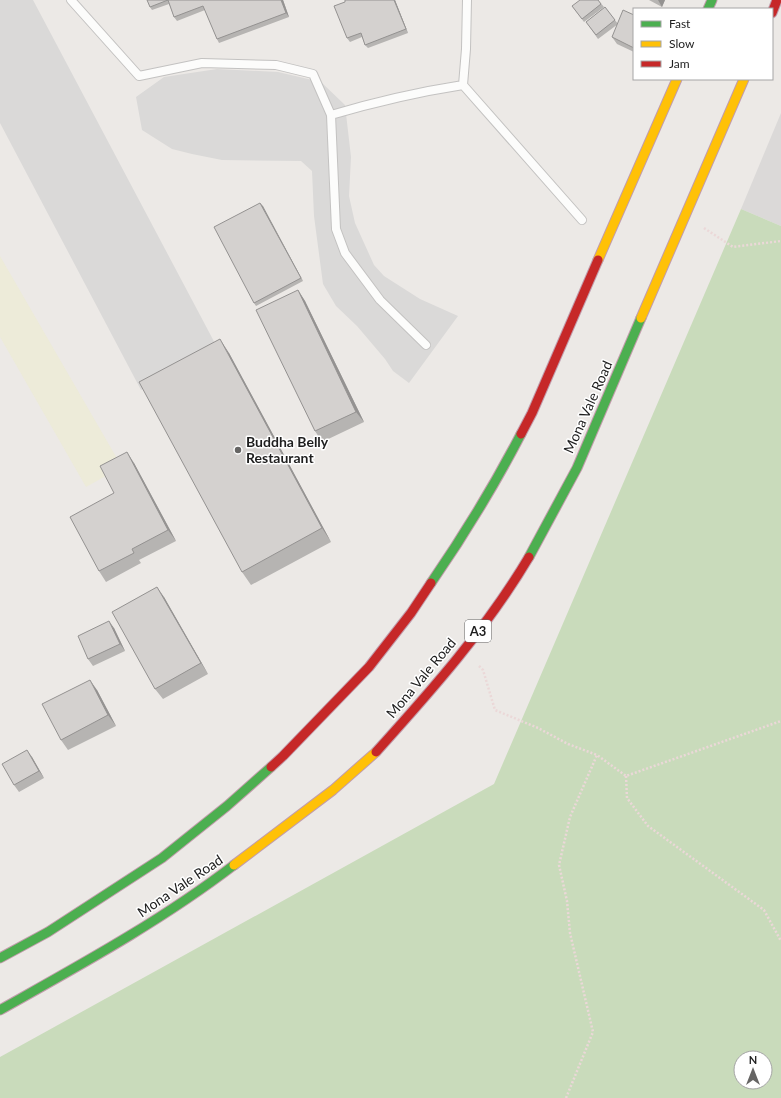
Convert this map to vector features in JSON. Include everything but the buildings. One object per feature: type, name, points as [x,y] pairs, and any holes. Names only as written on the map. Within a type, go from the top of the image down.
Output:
[{"type":"highway","points":[[773,10],[777,0]]},
{"type":"highway","points":[[0,958],[48,932],[162,858],[227,806],[283,756],[369,668],[411,613],[455,549],[496,483],[532,413],[677,80]]},
{"type":"highway","name":"Mona Vale Road","points":[[0,1010],[123,940],[214,881],[333,790],[375,753],[428,694],[482,626],[521,570],[574,474],[744,80]]},
{"type":"lane","points":[[71,0],[139,76],[202,63],[276,65],[313,74],[331,115],[336,229],[345,253],[380,300],[426,345]]},
{"type":"lane","points":[[467,0],[466,49],[463,85],[582,220]]},
{"type":"lane","points":[[331,115],[381,100],[463,85]]},
{"type":"path","points":[[686,216],[733,247],[781,241]]},
{"type":"path","points":[[463,650],[483,670],[495,710],[538,728],[568,744],[597,755],[626,776]]},
{"type":"path","points":[[626,776],[781,721]]},
{"type":"path","points":[[566,1098],[593,1032],[570,933],[567,901],[558,865],[570,817],[597,755]]},
{"type":"path","points":[[626,776],[627,798],[648,826],[764,910],[781,941]]},
{"type":"shaded area","points":[[0,0],[33,0],[218,349],[141,390],[0,123]]},
{"type":"shaded area","points":[[217,69],[278,72],[321,82],[345,105],[351,157],[349,196],[355,223],[374,265],[384,276],[420,299],[458,316],[409,383],[393,371],[385,359],[357,326],[336,306],[323,284],[314,216],[312,171],[301,161],[222,160],[192,154],[172,149],[142,130],[136,97],[164,77]]},
{"type":"shaded area","points":[[781,113],[781,226],[741,209]]},
{"type":"shaded area","points":[[0,256],[122,467],[86,487],[0,337]]},
{"type":"green space","points":[[741,209],[781,226],[781,1098],[0,1098],[0,1057],[494,784]]},
{"type":"traffic: fast","points":[[708,8],[712,0]]},
{"type":"traffic: fast","points":[[529,557],[577,468],[641,318]]},
{"type":"traffic: fast","points":[[431,583],[478,510],[521,434]]},
{"type":"traffic: fast","points":[[0,958],[48,932],[162,858],[227,806],[271,767]]},
{"type":"traffic: fast","points":[[0,1010],[120,942],[178,905],[234,865]]},
{"type":"traffic: slow","points":[[598,260],[677,80]]},
{"type":"traffic: slow","points":[[641,318],[744,80]]},
{"type":"traffic: slow","points":[[234,865],[333,790],[376,752]]},
{"type":"traffic: jam","points":[[773,10],[777,0]]},
{"type":"traffic: jam","points":[[521,434],[532,413],[598,260]]},
{"type":"traffic: jam","points":[[376,752],[438,682],[477,634],[513,583],[529,557]]},
{"type":"traffic: jam","points":[[271,767],[369,667],[411,613],[431,583]]},
{"type":"place","name":"Buddha Belly Restaurant","points":[[238,450]]}]
